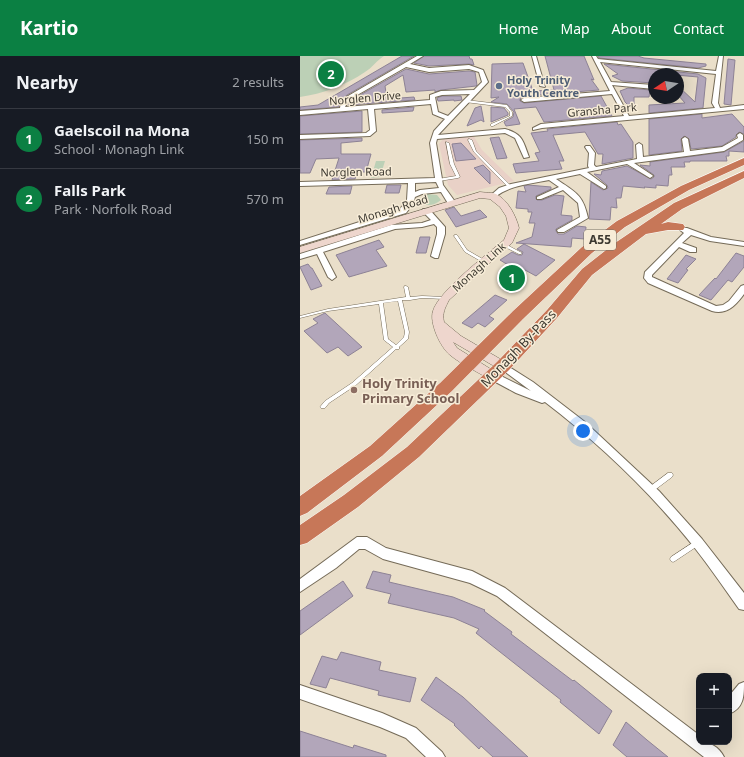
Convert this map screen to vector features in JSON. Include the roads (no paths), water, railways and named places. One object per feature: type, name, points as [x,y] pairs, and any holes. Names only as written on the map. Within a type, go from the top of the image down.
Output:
[{"type":"highway","name":"Monagh By-Pass","points":[[300,536],[351,501],[413,452],[486,364],[588,250],[621,224],[685,188],[744,161]]},
{"type":"highway","name":"A55","points":[[486,364],[554,296],[640,232],[678,206],[744,174]]},
{"type":"highway","points":[[678,206],[675,222],[684,230]]},
{"type":"highway","points":[[640,232],[656,228],[684,230]]},
{"type":"highway","name":"Monagh By-Pass","points":[[300,507],[376,451],[446,387],[486,364]]},
{"type":"street","points":[[342,110],[342,105],[346,100],[421,56]]},
{"type":"street","points":[[534,56],[544,86]]},
{"type":"street","points":[[718,109],[715,103],[721,56]]},
{"type":"street","points":[[596,58],[718,73]]},
{"type":"street","points":[[596,58],[627,117]]},
{"type":"street","points":[[405,65],[430,70],[473,68],[481,71],[484,82],[434,137],[433,143],[439,180],[442,190],[452,203]]},
{"type":"street","points":[[608,83],[648,86]]},
{"type":"street","points":[[450,119],[435,113],[432,96],[435,94],[475,92]]},
{"type":"street","points":[[524,100],[613,92]]},
{"type":"street","name":"Norglen Drive","points":[[300,113],[432,102]]},
{"type":"street","points":[[300,137],[368,135],[373,131],[371,107]]},
{"type":"street","name":"Gransha Park","points":[[535,129],[541,126],[744,107]]},
{"type":"street","points":[[434,137],[504,130],[513,132],[517,135],[526,157]]},
{"type":"street","points":[[493,196],[501,189],[509,186],[549,177],[640,160],[724,149],[740,139],[740,136]]},
{"type":"street","points":[[685,139],[687,153]]},
{"type":"street","points":[[639,145],[640,160]]},
{"type":"street","points":[[588,147],[592,153],[591,166],[594,168]]},
{"type":"street","points":[[628,162],[650,176]]},
{"type":"street","points":[[580,171],[604,187]]},
{"type":"street","points":[[549,177],[581,203],[584,218],[561,230]]},
{"type":"street","name":"Norglen Road","points":[[300,184],[412,182],[439,180]]},
{"type":"street","points":[[412,182],[410,190],[412,198],[441,227],[441,234],[435,256]]},
{"type":"street","points":[[539,198],[564,188]]},
{"type":"street","points":[[412,198],[420,192],[442,190]]},
{"type":"street","name":"Monagh Road","points":[[300,250],[480,195],[493,196]]},
{"type":"street","name":"Monagh Link","points":[[486,364],[454,350],[443,337],[438,320],[438,311],[445,298],[508,241],[514,228],[511,216],[503,205],[493,196]]},
{"type":"street","name":"Monagh Road","points":[[300,243],[403,211],[412,198]]},
{"type":"street","name":"Monagh Road","points":[[300,257],[394,227],[422,225],[436,221]]},
{"type":"street","points":[[744,244],[710,239],[684,230],[678,244],[648,274],[648,278],[652,281],[715,310],[723,310],[728,308],[744,288]]},
{"type":"street","points":[[678,244],[693,250]]},
{"type":"street","points":[[318,251],[332,277]]},
{"type":"street","points":[[486,364],[519,390],[552,402]]},
{"type":"street","points":[[486,364],[524,380],[579,422],[650,490],[697,543],[744,604]]},
{"type":"street","points":[[300,586],[332,564],[357,543],[367,543],[383,553],[472,577],[501,592],[711,750]]},
{"type":"street","points":[[732,703],[744,689]]},
{"type":"street","points":[[300,692],[382,720],[411,733],[437,757]]},
{"type":"lane","points":[[466,101],[506,106],[511,112],[511,116],[492,124]]},
{"type":"lane","points":[[470,140],[475,151],[509,186]]},
{"type":"lane","points":[[439,180],[458,177],[452,164],[447,143]]},
{"type":"lane","points":[[456,236],[466,251],[485,262]]},
{"type":"lane","points":[[504,245],[520,253]]},
{"type":"lane","points":[[406,287],[408,299]]},
{"type":"lane","points":[[300,316],[381,302],[408,299],[445,298]]},
{"type":"lane","points":[[323,407],[327,402],[351,387],[397,348],[406,338],[407,332],[400,300]]},
{"type":"lane","points":[[381,302],[386,340],[397,348]]},
{"type":"lane","points":[[650,490],[670,475]]},
{"type":"lane","points":[[673,559],[697,543]]},
{"type":"place","name":"Falls Park","points":[[331,74]]},
{"type":"place","name":"Holy Trinity Youth Centre","points":[[499,86]]},
{"type":"place","name":"Gaelscoil na Mona","points":[[512,278]]},
{"type":"place","name":"Holy Trinity Primary School","points":[[354,390]]}]
